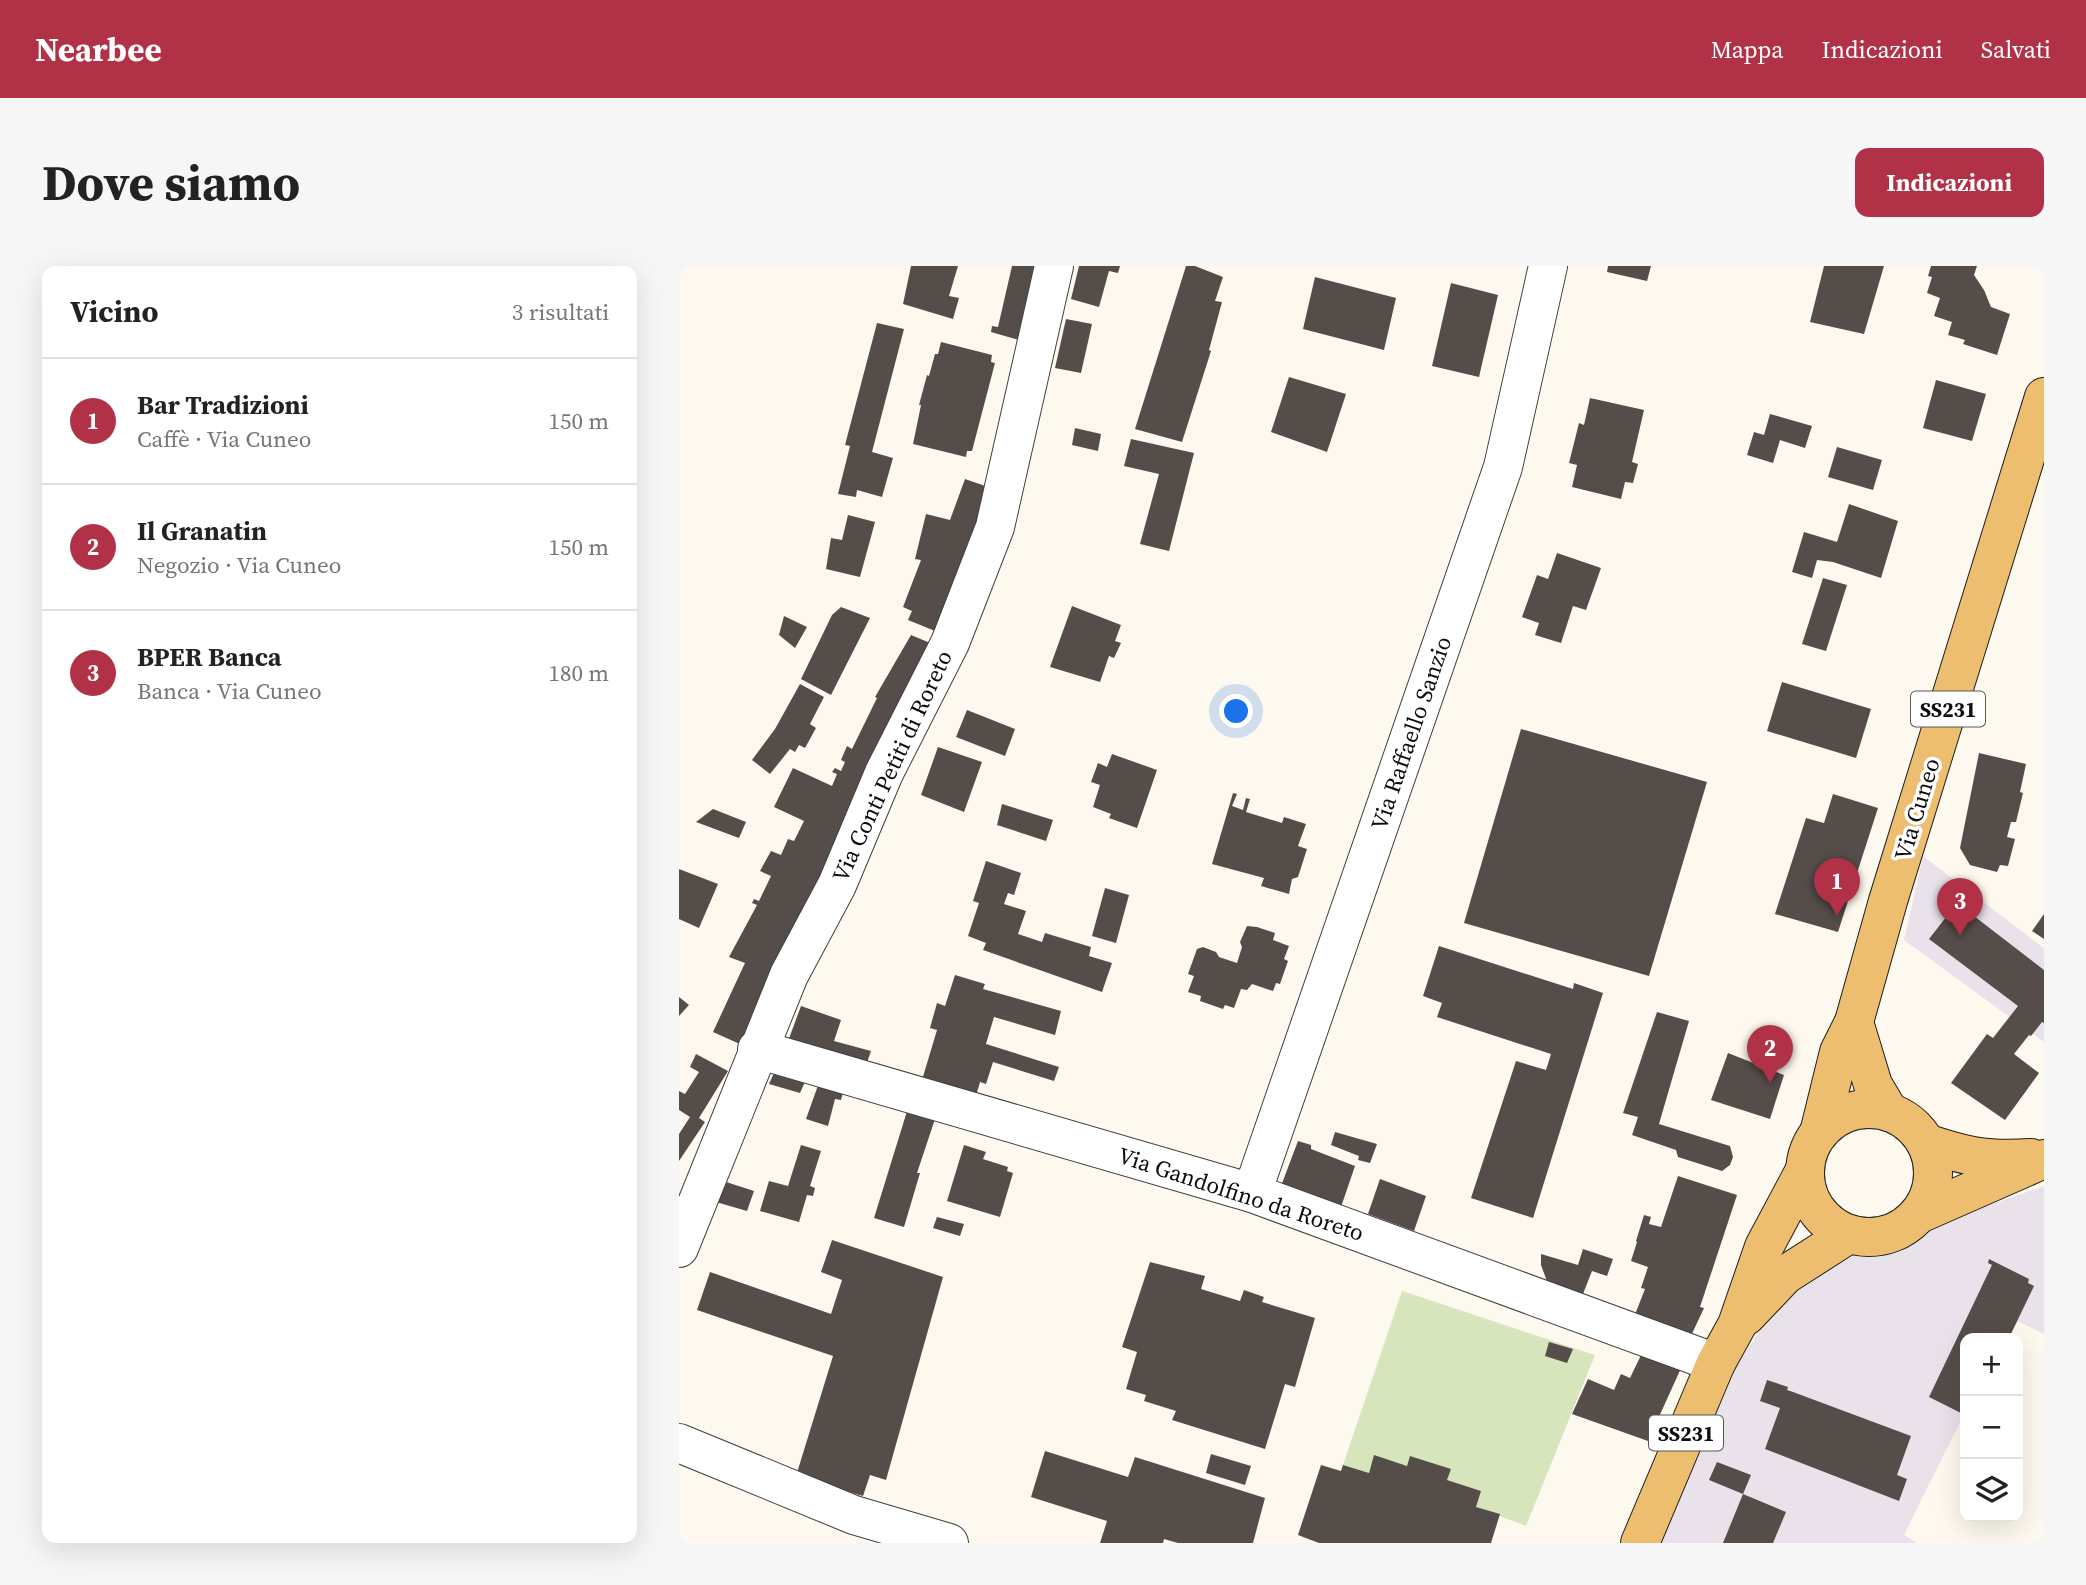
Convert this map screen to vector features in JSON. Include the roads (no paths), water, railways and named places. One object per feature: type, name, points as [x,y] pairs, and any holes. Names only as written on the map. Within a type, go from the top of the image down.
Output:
[{"type":"main road","name":"Via Cuneo","points":[[1854,1022],[1888,901],[2044,397]]},
{"type":"main road","points":[[1854,1022],[1873,1086],[1889,1112]]},
{"type":"main road","name":"SS231","points":[[1640,1543],[1716,1363],[1737,1325],[1764,1247],[1805,1170],[1809,1150],[1819,1133],[1839,1052],[1854,1022]]},
{"type":"main road","points":[[1819,1133],[1833,1120],[1870,1108],[1889,1112],[1910,1124],[1926,1143],[1933,1161],[1934,1180],[1929,1198],[1919,1214]]},
{"type":"main road","points":[[1926,1143],[1971,1157],[2001,1160],[2044,1158]]},
{"type":"main road","points":[[1805,1170],[1808,1191],[1816,1209],[1831,1225],[1849,1234],[1868,1237],[1887,1235],[1904,1227],[1919,1214],[2044,1158]]},
{"type":"main road","name":"SS231","points":[[1737,1325],[1785,1275],[1849,1234]]},
{"type":"street","name":"Via Conti Petiti di Roreto","points":[[679,1248],[789,975],[837,885],[884,773],[950,643],[995,527],[1054,266]]},
{"type":"street","name":"Via Raffaello Sanzio","points":[[1252,1193],[1503,467],[1548,266]]},
{"type":"street","name":"Via Gandolfino da Roreto","points":[[757,1049],[1252,1193],[1716,1363]]},
{"type":"street","points":[[679,1443],[854,1515],[949,1543]]},
{"type":"place","name":"Bar Tradizioni","points":[[1837,916]]},
{"type":"place","name":"BPER Banca","points":[[1960,936]]},
{"type":"place","name":"Il Granatin","points":[[1770,1083]]}]
